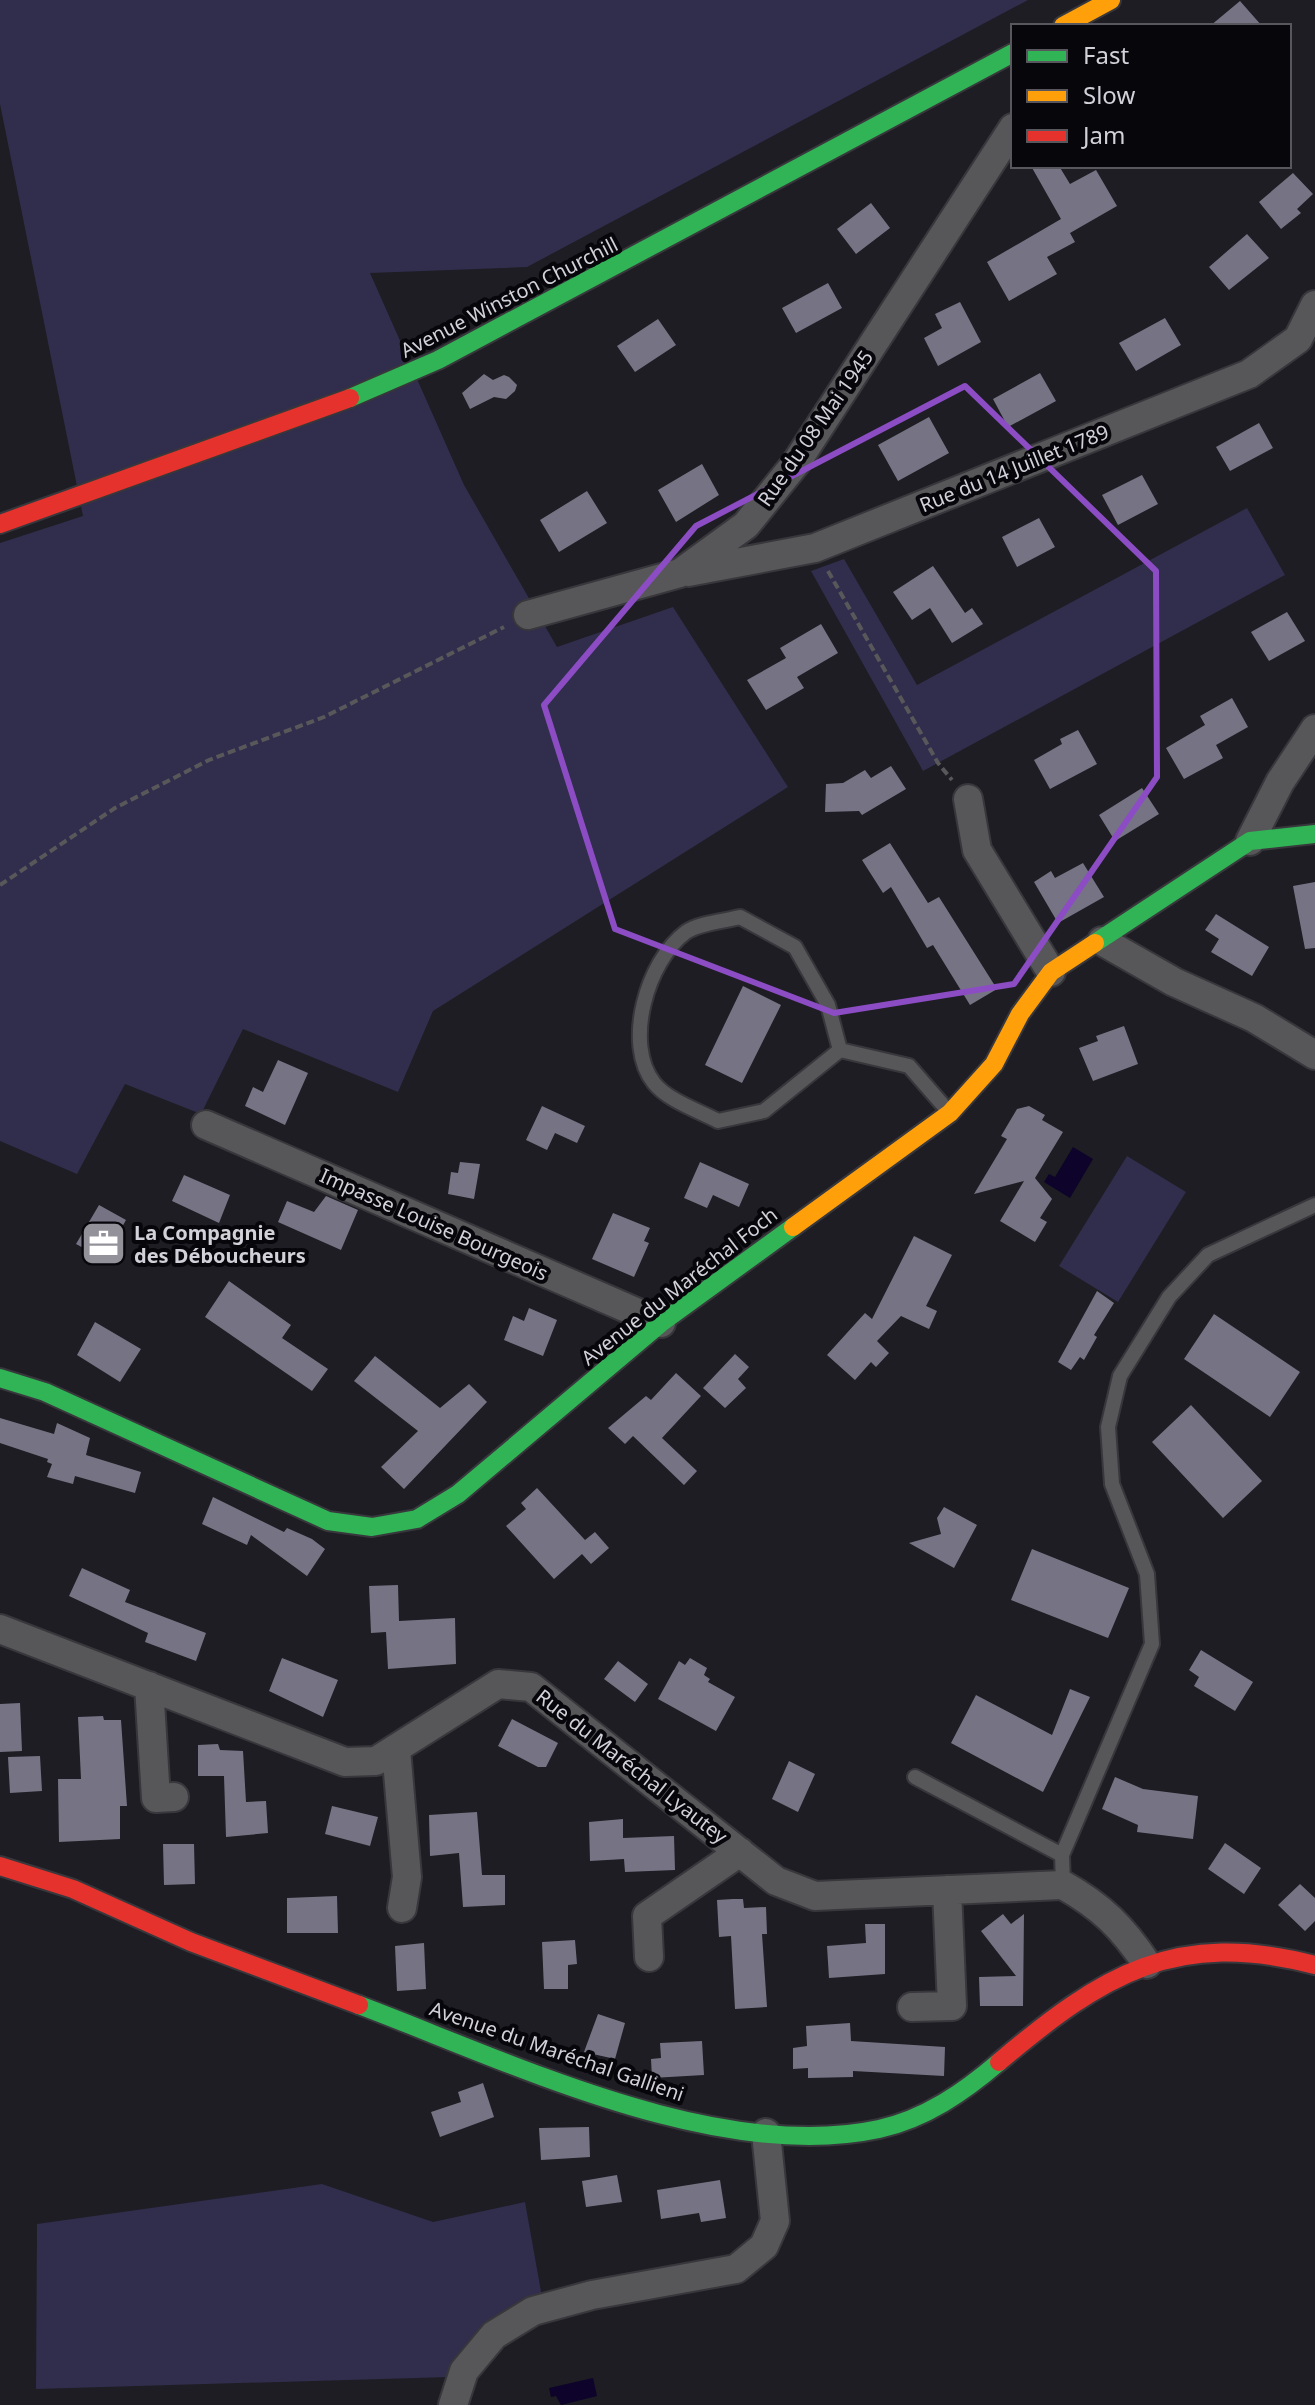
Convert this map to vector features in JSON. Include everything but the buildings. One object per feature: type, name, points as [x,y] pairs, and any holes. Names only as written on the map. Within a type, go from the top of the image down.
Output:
[{"type":"street","points":[[1067,24],[1111,0]]},
{"type":"street","name":"Avenue Winston Churchill","points":[[0,524],[234,442],[382,386],[438,360],[1011,54]]},
{"type":"street","name":"Rue du 08 Mai 1945","points":[[528,615],[680,573],[746,525],[796,463],[1011,131]]},
{"type":"street","name":"Rue du 14 Juillet 1789","points":[[680,573],[815,548],[1249,374],[1306,347],[1315,305]]},
{"type":"street","points":[[1250,841],[1280,782],[1315,729]]},
{"type":"street","points":[[968,799],[977,850],[1051,972]]},
{"type":"street","name":"Avenue du Maréchal Foch","points":[[0,1378],[45,1392],[328,1521],[372,1527],[417,1519],[458,1494],[661,1323],[950,1113],[994,1064],[1020,1014],[1051,972],[1250,841],[1315,834]]},
{"type":"street","points":[[1102,941],[1174,982],[1254,1018],[1315,1055]]},
{"type":"street","name":"Impasse Louise Bourgeois","points":[[206,1125],[661,1323]]},
{"type":"street","name":"Rue du Maréchal Lyautey","points":[[0,1629],[345,1762],[376,1761],[498,1684],[531,1687],[776,1881],[815,1896],[1063,1885]]},
{"type":"street","points":[[149,1686],[156,1798],[174,1797]]},
{"type":"street","points":[[396,1749],[407,1877],[402,1908]]},
{"type":"street","name":"Rue du Maréchal Lyautey","points":[[649,1957],[647,1916],[740,1852]]},
{"type":"street","name":"Avenue du Maréchal Gallieni","points":[[0,1866],[45,1875],[191,1941],[533,2071],[667,2115],[766,2133],[850,2134],[905,2122],[942,2106],[954,2100],[1042,2026],[1112,1979],[1181,1953],[1224,1949],[1315,1965]]},
{"type":"street","points":[[1063,1885],[1090,1901],[1122,1927],[1147,1964]]},
{"type":"street","points":[[912,2007],[952,2006],[947,1890]]},
{"type":"street","points":[[453,2405],[464,2371],[494,2335],[533,2311],[592,2295],[736,2269],[764,2246],[775,2221],[766,2133]]},
{"type":"lane","points":[[740,917],[795,947],[828,1005],[840,1050],[764,1111],[718,1121],[656,1086],[640,1061],[642,1007],[659,963],[687,931],[740,917]]},
{"type":"lane","points":[[840,1050],[909,1066],[950,1113]]},
{"type":"lane","points":[[1063,1885],[1062,1855],[1152,1644],[1147,1574],[1112,1484],[1108,1427],[1120,1376],[1169,1297],[1208,1255],[1315,1205]]},
{"type":"lane","points":[[915,1777],[1062,1855]]},
{"type":"path","points":[[815,548],[938,763],[968,799]]},
{"type":"path","points":[[0,885],[115,808],[195,767],[324,717],[528,615]]},
{"type":"highlighted area","points":[[965,386],[1156,571],[1157,777],[1014,984],[834,1013],[615,929],[544,705],[696,526]]},
{"type":"shaded area","points":[[0,0],[1028,0],[527,267],[370,273],[464,485],[557,647],[673,607],[788,787],[433,1011],[398,1092],[243,1029],[201,1114],[125,1084],[77,1174],[0,1141],[0,543],[83,516],[0,104]]},
{"type":"shaded area","points":[[1247,508],[1285,575],[923,771],[811,571],[844,559],[917,685]]},
{"type":"shaded area","points":[[1073,1147],[1093,1159],[1070,1198],[1044,1182],[1049,1174],[1055,1177]]},
{"type":"shaded area","points":[[1127,1156],[1186,1192],[1118,1302],[1059,1266]]},
{"type":"shaded area","points":[[322,2184],[433,2222],[525,2202],[542,2297],[510,2310],[486,2325],[467,2346],[450,2377],[36,2389],[37,2224]]},
{"type":"shaded area","points":[[593,2378],[597,2396],[561,2405],[556,2396],[551,2397],[549,2388]]},
{"type":"traffic: fast","points":[[350,398],[438,360],[1011,54]]},
{"type":"traffic: fast","points":[[1095,943],[1250,841],[1315,834]]},
{"type":"traffic: fast","points":[[0,1378],[45,1392],[328,1521],[372,1527],[417,1519],[458,1494],[661,1323],[793,1227]]},
{"type":"traffic: fast","points":[[359,2005],[546,2078],[614,2101],[683,2120],[750,2132],[816,2136],[879,2129],[912,2119],[943,2103],[999,2062]]},
{"type":"traffic: slow","points":[[1067,24],[1111,0]]},
{"type":"traffic: slow","points":[[793,1227],[950,1113],[994,1064],[1020,1014],[1051,972],[1095,943]]},
{"type":"traffic: jam","points":[[0,524],[350,398]]},
{"type":"traffic: jam","points":[[0,1866],[73,1889],[191,1942],[359,2005]]},
{"type":"traffic: jam","points":[[999,2062],[1073,2005],[1108,1983],[1144,1967],[1181,1957],[1222,1953],[1266,1955],[1315,1965]]},
{"type":"place","name":"La Compagnie des Déboucheurs","points":[[103,1244]]}]
